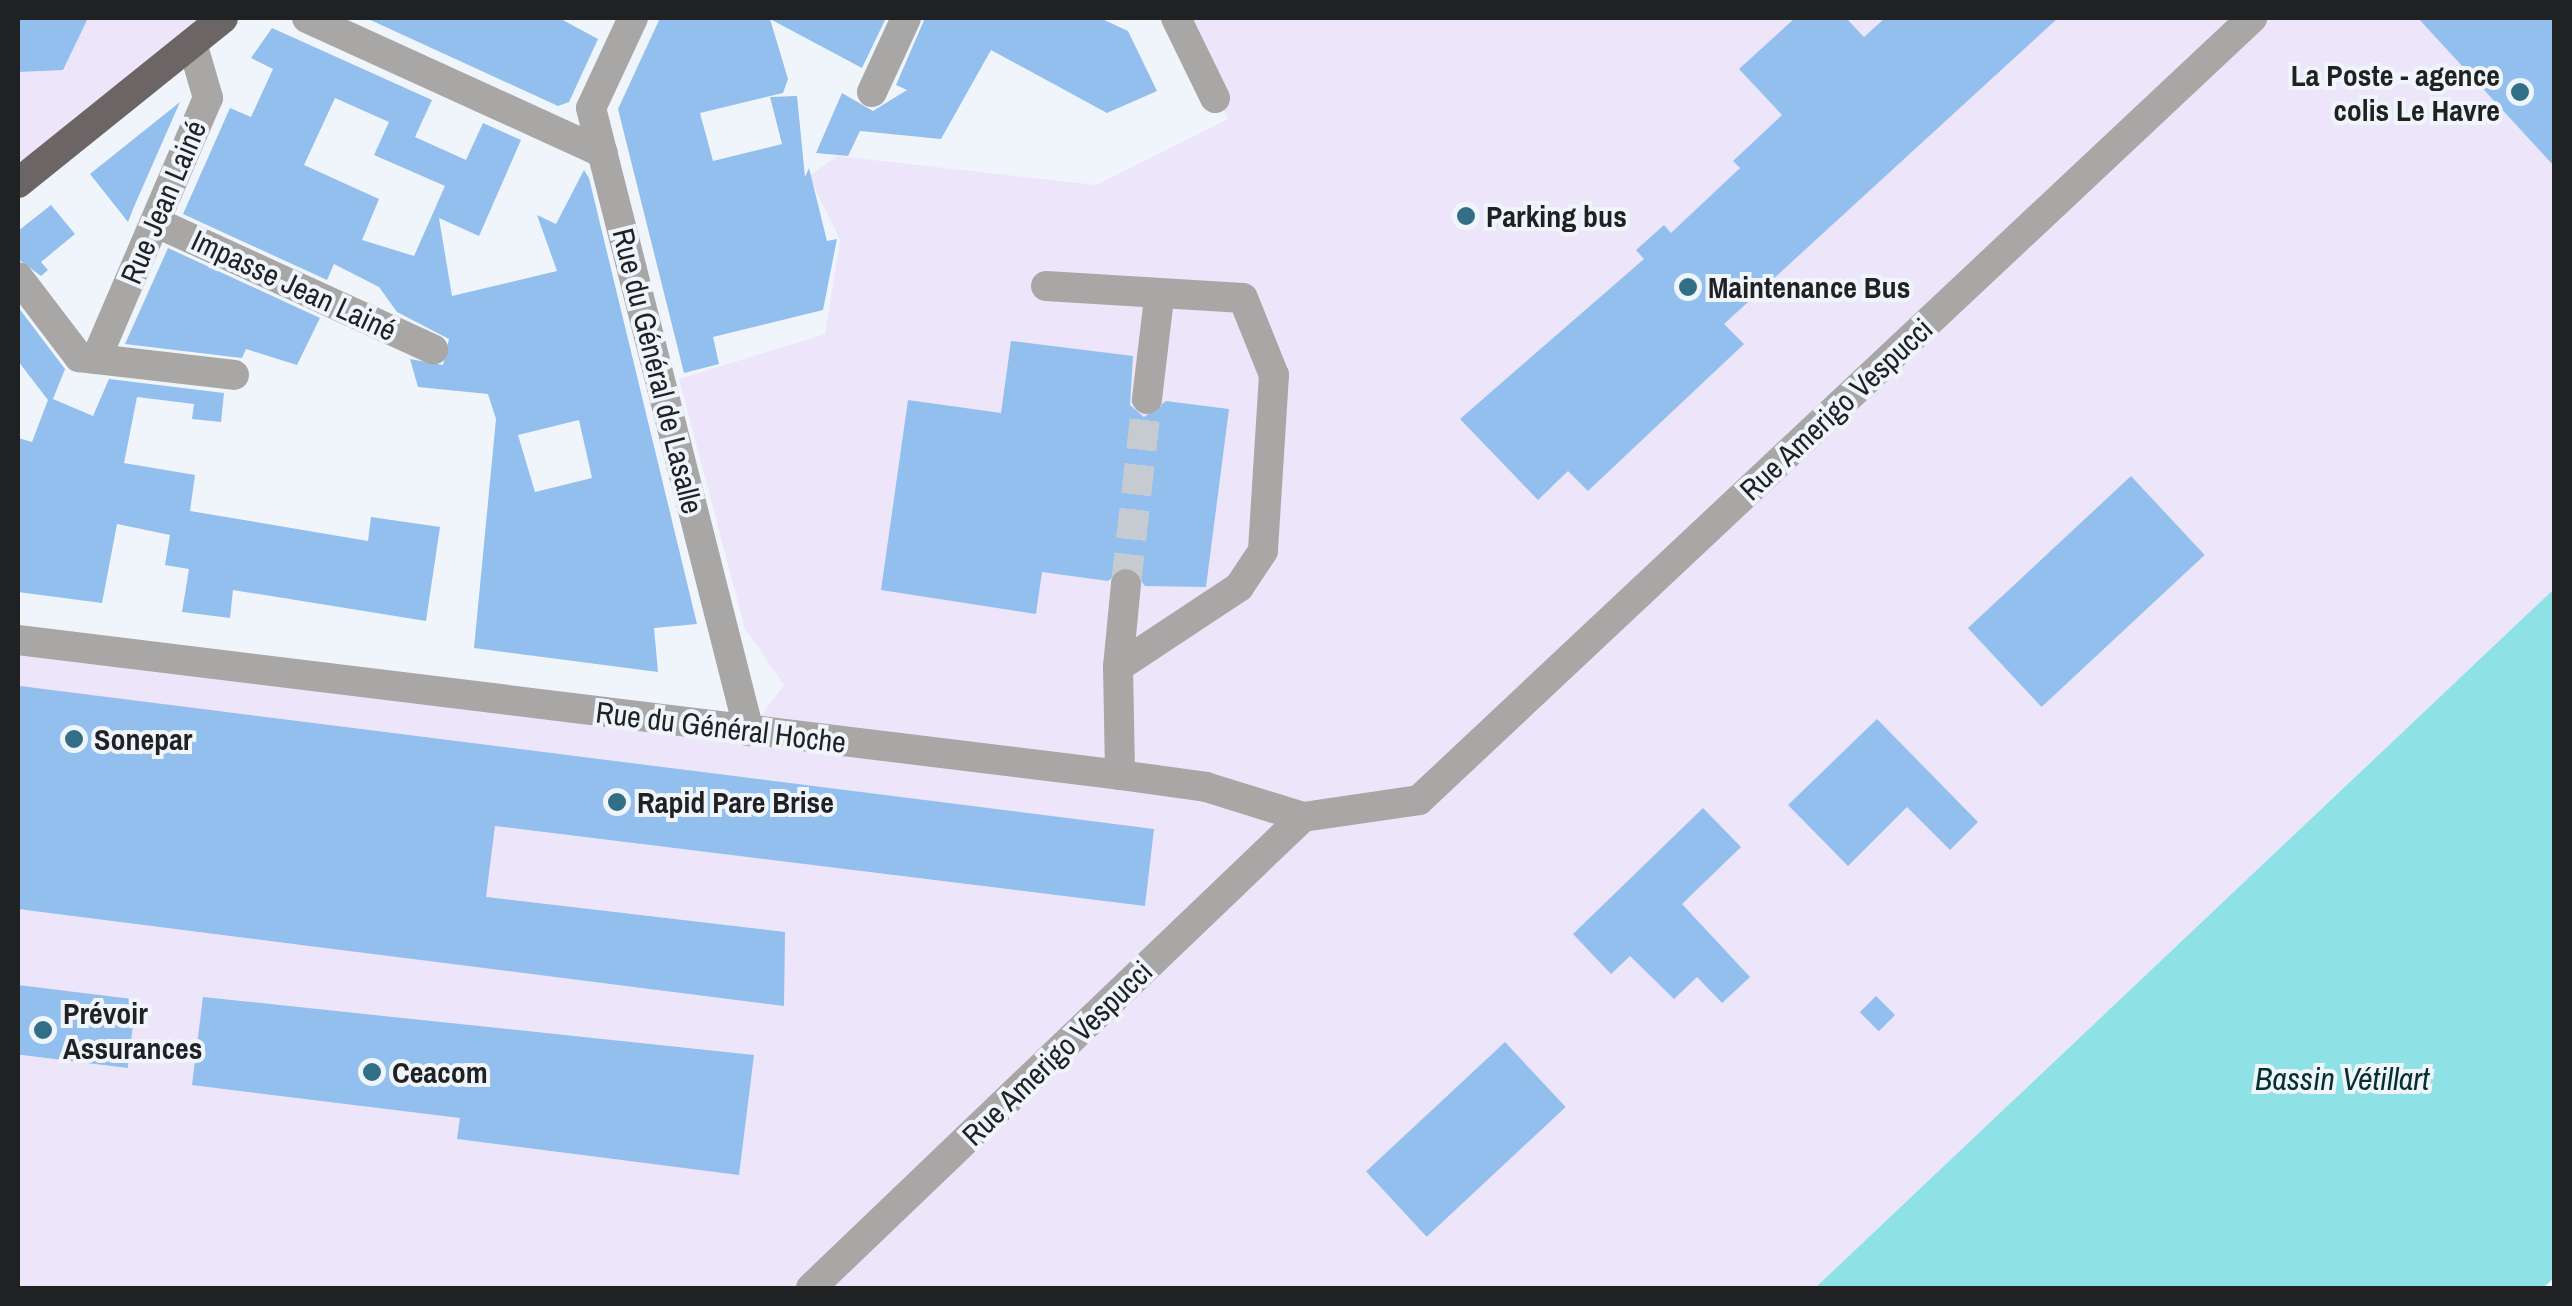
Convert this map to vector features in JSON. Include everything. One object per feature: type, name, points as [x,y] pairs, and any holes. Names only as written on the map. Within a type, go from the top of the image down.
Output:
[{"type":"main road","points":[[18,183],[223,18]]},
{"type":"street","points":[[307,18],[603,153]]},
{"type":"street","name":"Rue du Général de Lasalle","points":[[632,18],[590,108],[750,731]]},
{"type":"street","points":[[872,92],[906,18]]},
{"type":"street","points":[[1176,18],[1215,98]]},
{"type":"street","name":"Rue Amerigo Vespucci","points":[[1419,800],[2252,18]]},
{"type":"street","name":"Rue Jean Lainé","points":[[96,360],[208,98],[192,44]]},
{"type":"street","name":"Impasse Jean Lainé","points":[[155,222],[433,349]]},
{"type":"street","points":[[18,278],[79,357],[234,375]]},
{"type":"street","points":[[1046,286],[1159,298],[1192,290],[1242,298],[1274,375],[1263,551],[1239,586],[1118,667]]},
{"type":"street","points":[[1147,399],[1159,298]]},
{"type":"street","points":[[1120,774],[1118,667],[1126,584]]},
{"type":"street","name":"Rue du Général Hoche","points":[[18,640],[1120,774],[1206,787],[1302,817],[1419,800]]},
{"type":"street","name":"Rue Amerigo Vespucci","points":[[811,1288],[1302,817]]},
{"type":"shaded area","points":[[18,18],[223,18],[18,183]]},
{"type":"shaded area","points":[[1176,18],[2554,18],[2554,589],[1815,1288],[18,1288],[18,640],[749,731],[784,685],[745,629],[679,379],[825,334],[840,240],[809,176],[837,156],[1096,185],[1228,119]]},
{"type":"water","name":"Bassin Vétillart","points":[[2554,589],[2554,1278],[2543,1288],[1815,1288]]},
{"type":"building","points":[[18,18],[88,18],[63,70],[18,72]]},
{"type":"building","points":[[366,18],[559,18],[598,39],[569,102],[558,106]]},
{"type":"building","points":[[660,18],[886,18],[862,68],[770,19],[788,79],[783,93],[700,113],[713,161],[782,144],[770,97],[797,96],[805,177],[809,168],[827,241],[837,239],[823,310],[713,337],[719,364],[684,373],[618,109]]},
{"type":"building","points":[[925,18],[1100,18],[1128,31],[1157,91],[1107,113],[991,50],[941,139],[860,131],[848,156],[816,153],[842,93],[873,111],[907,90],[896,85]]},
{"type":"building","name":"Maintenance Bus","points":[[1795,18],[1846,18],[1864,37],[1885,18],[2058,18],[1724,324],[1744,344],[1588,491],[1568,471],[1538,500],[1460,419],[1644,259],[1636,250],[1664,225],[1671,233],[1740,168],[1733,161],[1782,115],[1739,69]]},
{"type":"building","name":"La Poste - agence colis Le Havre","points":[[2418,18],[2554,18],[2554,166]]},
{"type":"building","points":[[272,28],[432,100],[415,137],[466,160],[483,123],[521,140],[479,236],[439,218],[452,296],[557,271],[537,215],[556,224],[584,170],[697,624],[654,628],[658,672],[474,648],[496,419],[488,394],[418,387],[410,359],[443,365],[449,339],[397,312],[379,287],[334,264],[327,280],[183,214],[230,108],[251,117],[273,69],[251,58]],"holes":[[[335,98],[389,122],[374,155],[445,186],[414,256],[362,240],[379,199],[304,165]],[[579,420],[592,478],[535,492],[518,435]]]},
{"type":"building","points":[[180,102],[133,209],[128,222],[90,174]]},
{"type":"building","points":[[51,205],[75,234],[41,262],[48,270],[41,276],[18,259],[18,231]]},
{"type":"building","points":[[168,248],[320,318],[297,365],[246,349],[242,358],[125,344]]},
{"type":"building","points":[[18,307],[65,369],[53,399],[93,416],[109,379],[224,393],[221,422],[192,419],[194,404],[137,397],[124,463],[195,475],[190,511],[368,541],[371,517],[440,527],[426,621],[233,590],[230,618],[182,612],[189,569],[165,565],[170,535],[117,524],[102,603],[18,592],[18,438],[32,442],[48,400],[18,361]]},
{"type":"building","points":[[1011,341],[1133,356],[1130,405],[1144,417],[1166,401],[1229,409],[1206,587],[1145,586],[1129,566],[1108,581],[1042,572],[1036,614],[881,590],[908,400],[1001,413]]},
{"type":"building","points":[[2131,476],[2205,555],[2042,707],[1968,628]]},
{"type":"building","points":[[20,686],[1154,829],[1145,906],[495,826],[486,897],[785,932],[784,1006],[18,909]]},
{"type":"building","points":[[1877,719],[1978,822],[1950,850],[1907,807],[1848,866],[1788,805]]},
{"type":"building","points":[[1703,808],[1741,847],[1682,904],[1750,977],[1722,1003],[1697,977],[1674,999],[1630,956],[1611,974],[1573,934]]},
{"type":"building","points":[[18,985],[136,1000],[128,1068],[18,1055]]},
{"type":"building","points":[[1876,996],[1895,1015],[1879,1031],[1860,1012]]},
{"type":"building","points":[[203,997],[754,1055],[739,1175],[457,1139],[460,1118],[192,1085]]},
{"type":"building","points":[[1505,1042],[1566,1107],[1427,1237],[1366,1172]]},
{"type":"tunnel","points":[[1126,584],[1147,399]]},
{"type":"place","name":"La Poste - agence colis Le Havre","points":[[2520,92]]},
{"type":"place","name":"Parking bus","points":[[1466,216]]},
{"type":"place","name":"Maintenance Bus","points":[[1688,287]]},
{"type":"place","name":"Sonepar","points":[[74,739]]},
{"type":"place","name":"Rapid Pare Brise","points":[[617,802]]},
{"type":"place","name":"Prévoir Assurances","points":[[43,1030]]},
{"type":"place","name":"Ceacom","points":[[372,1072]]}]
